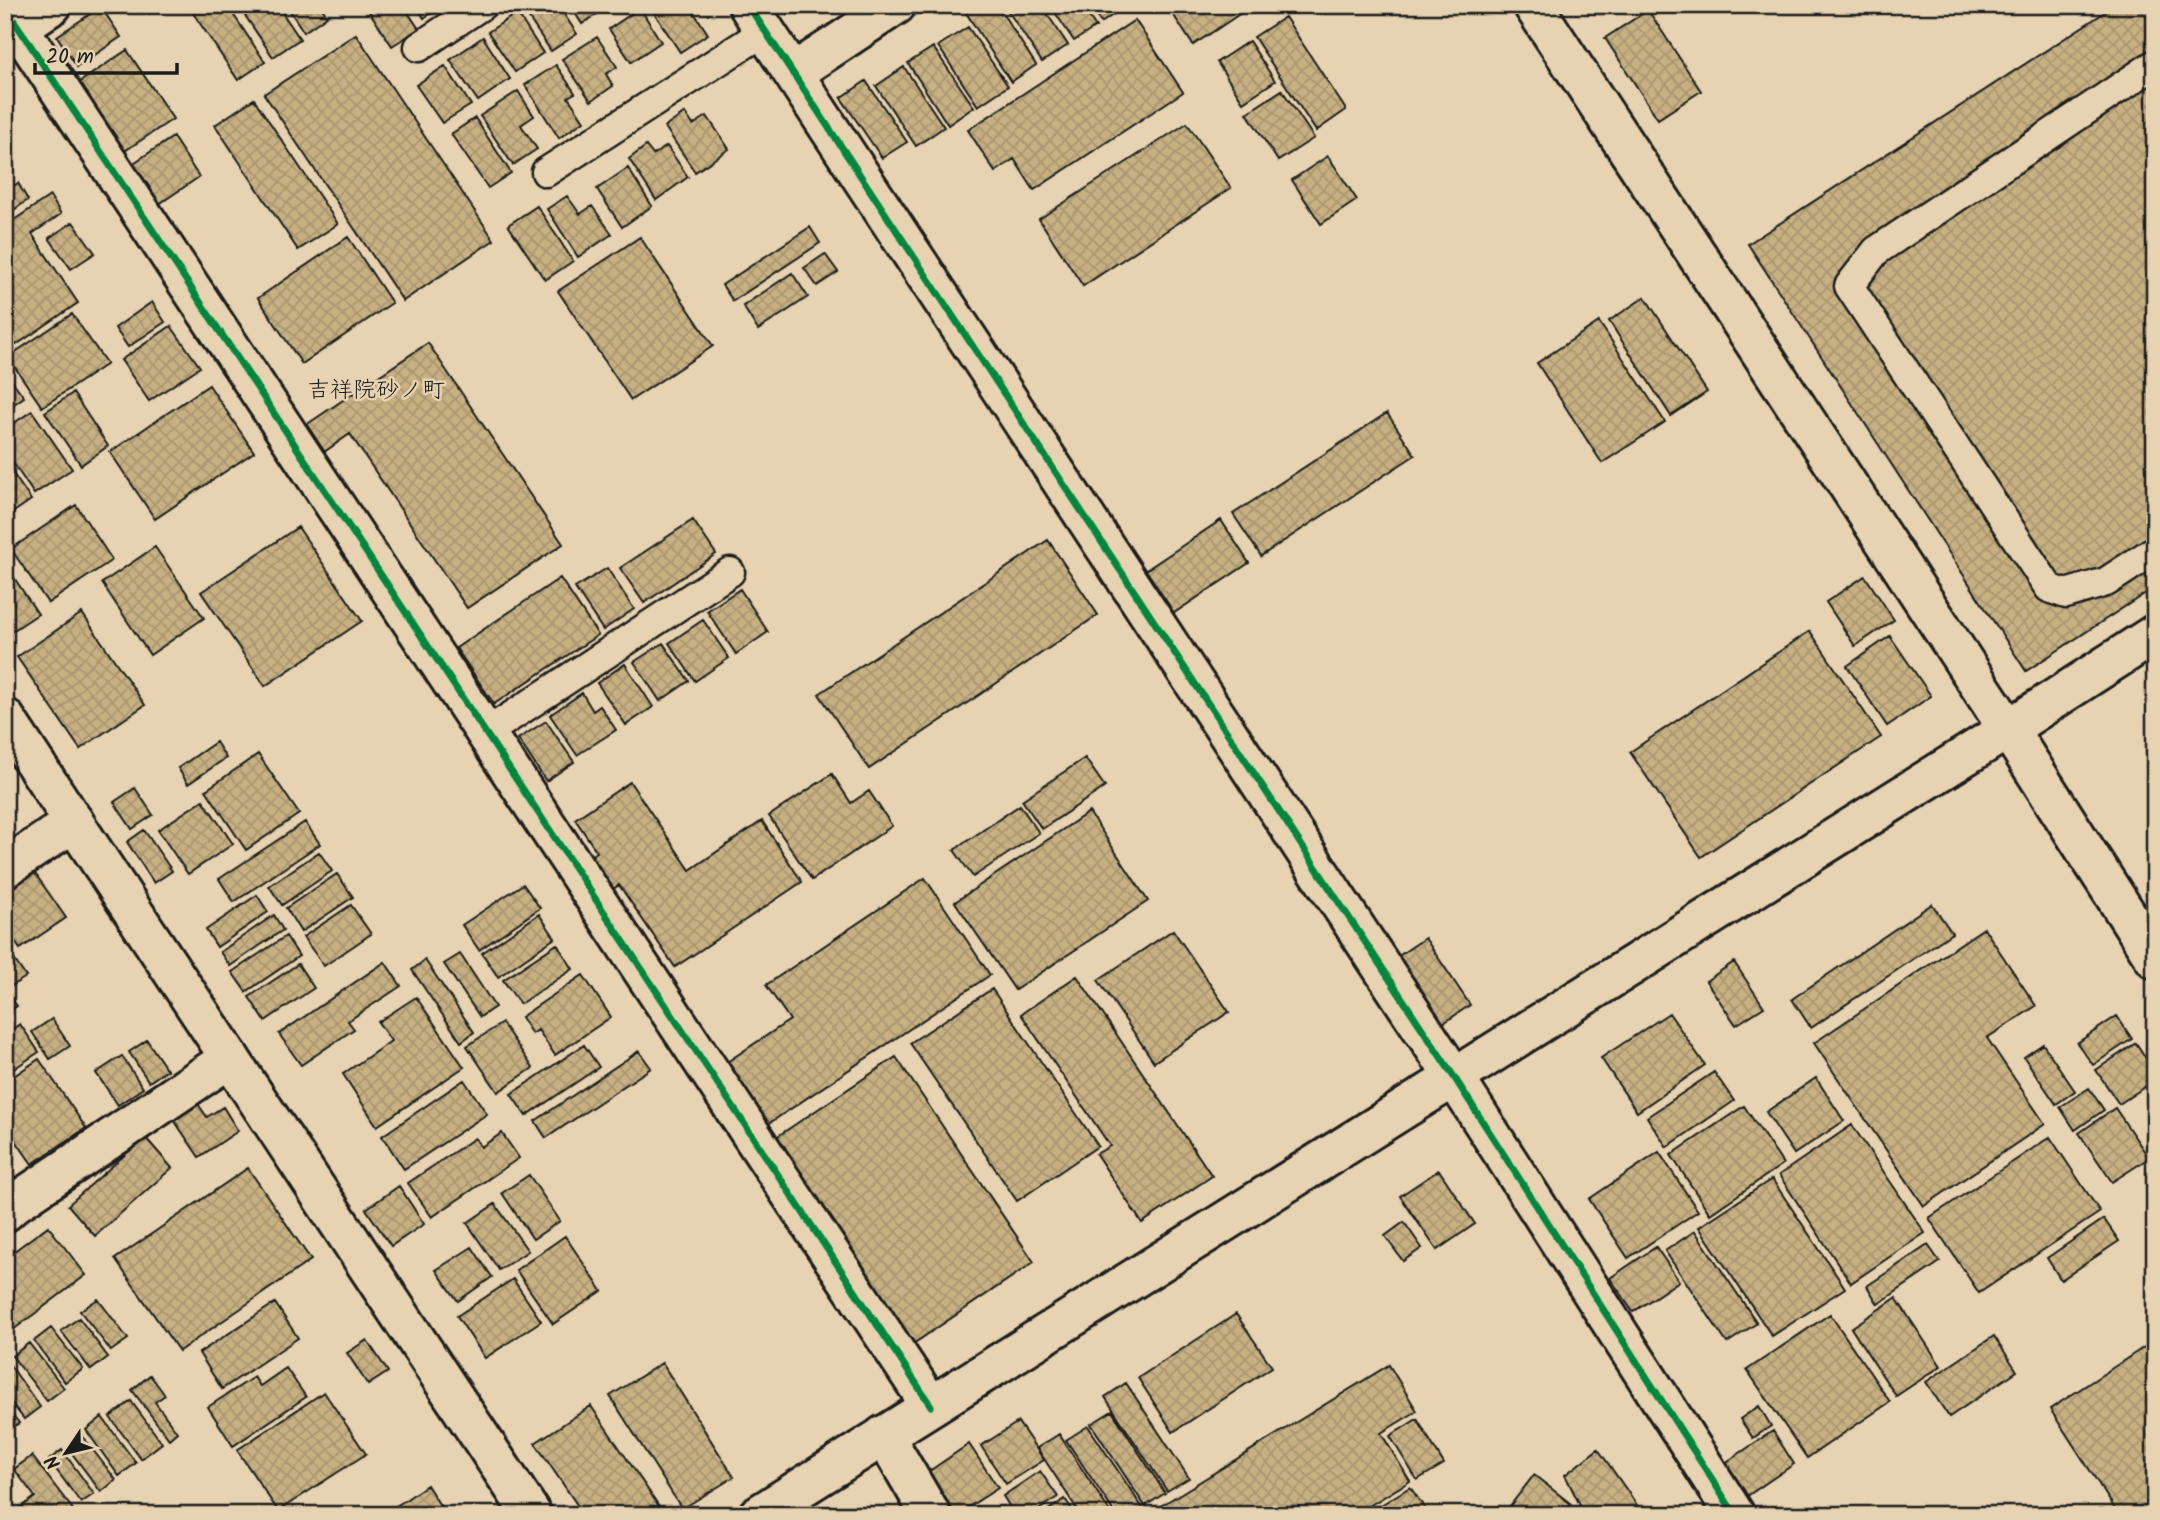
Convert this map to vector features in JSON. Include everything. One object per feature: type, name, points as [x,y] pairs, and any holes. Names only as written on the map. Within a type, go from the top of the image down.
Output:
[{"type":"street","points":[[52,5],[10,25],[485,733],[931,1406]]},
{"type":"street","points":[[793,73],[896,5]]},
{"type":"street","points":[[1533,5],[2155,958]]},
{"type":"street","points":[[757,18],[1454,1077],[1735,1515]]},
{"type":"street","points":[[758,1515],[2155,634]]},
{"type":"street","points":[[5,718],[532,1515]]},
{"type":"street","points":[[5,868],[74,822]]},
{"type":"street","points":[[8,1201],[230,1058]]},
{"type":"street","points":[[884,1435],[931,1515]]},
{"type":"lane","points":[[419,47],[482,5]]},
{"type":"lane","points":[[545,172],[757,18]]},
{"type":"lane","points":[[2153,70],[1876,251],[1849,286],[2049,588],[2066,594],[2106,582],[2155,550]]},
{"type":"lane","points":[[485,733],[730,572]]},
{"type":"building","points":[[227,5],[265,62],[238,80],[189,7]]},
{"type":"building","points":[[238,5],[277,5],[300,39],[273,57]]},
{"type":"building","points":[[286,5],[320,5],[327,16],[304,32]]},
{"type":"building","points":[[365,5],[403,5],[419,29],[392,46]]},
{"type":"building","points":[[416,5],[444,5],[424,18]]},
{"type":"building","points":[[526,5],[558,5],[577,34],[551,51],[522,8]]},
{"type":"building","points":[[570,5],[608,5],[609,6],[582,24]]},
{"type":"building","points":[[649,5],[689,5],[708,34],[680,52]]},
{"type":"building","points":[[781,5],[800,5],[787,14]]},
{"type":"building","points":[[961,5],[997,5],[1036,65],[1011,82]]},
{"type":"building","points":[[1004,5],[1041,5],[1068,45],[1042,62]]},
{"type":"building","points":[[1050,5],[1081,5],[1096,27],[1074,41]]},
{"type":"building","points":[[1089,5],[1127,5],[1101,23]]},
{"type":"building","points":[[1167,5],[1253,5],[1193,45]]},
{"type":"building","points":[[2116,5],[2155,5],[2155,587],[2026,671],[1748,244]]},
{"type":"building","points":[[101,7],[121,37],[77,67],[57,36]]},
{"type":"building","points":[[640,8],[661,42],[631,62],[609,29]]},
{"type":"building","points":[[1648,10],[1701,91],[1658,119],[1605,38]]},
{"type":"building","points":[[517,13],[543,53],[515,72],[488,32]]},
{"type":"building","points":[[1285,17],[1346,110],[1316,131],[1254,37]]},
{"type":"building","points":[[1135,20],[1183,92],[1034,190],[1014,159],[995,172],[968,130]]},
{"type":"building","points":[[968,27],[1008,86],[978,106],[938,46]]},
{"type":"building","points":[[356,34],[494,240],[403,301],[264,94]]},
{"type":"building","points":[[483,37],[510,79],[478,101],[450,60]]},
{"type":"building","points":[[597,37],[617,67],[606,74],[613,86],[591,101],[562,59]]},
{"type":"building","points":[[1249,41],[1275,81],[1243,102],[1217,62]]},
{"type":"building","points":[[933,47],[974,107],[948,125],[908,63]]},
{"type":"building","points":[[127,50],[173,119],[120,154],[74,86]]},
{"type":"building","points":[[556,65],[575,93],[568,97],[584,121],[559,138],[525,85]]},
{"type":"building","points":[[445,66],[471,105],[442,123],[416,85]]},
{"type":"building","points":[[904,67],[944,127],[916,146],[876,86]]},
{"type":"building","points":[[866,81],[907,142],[882,158],[841,98]]},
{"type":"building","points":[[1282,90],[1314,138],[1278,161],[1247,113]]},
{"type":"building","points":[[518,91],[534,116],[521,125],[537,149],[513,165],[480,116]]},
{"type":"building","points":[[254,99],[338,224],[298,250],[215,125]]},
{"type":"building","points":[[685,113],[693,125],[707,116],[729,149],[695,172],[665,127]]},
{"type":"building","points":[[475,118],[511,173],[488,188],[451,134]]},
{"type":"building","points":[[1187,123],[1231,188],[1083,286],[1039,219]]},
{"type":"building","points":[[173,137],[199,177],[153,208],[126,168]]},
{"type":"building","points":[[646,146],[653,155],[667,146],[688,177],[656,200],[629,159]]},
{"type":"building","points":[[1328,156],[1357,200],[1321,224],[1292,180]]},
{"type":"building","points":[[628,168],[652,206],[622,227],[597,189]]},
{"type":"building","points":[[18,183],[28,200],[5,216],[5,192]]},
{"type":"building","points":[[50,196],[61,214],[32,234],[78,303],[16,345],[5,329],[5,226]]},
{"type":"building","points":[[567,196],[580,214],[592,206],[612,234],[578,257],[547,209]]},
{"type":"building","points":[[537,206],[573,261],[545,280],[508,225]]},
{"type":"building","points":[[73,222],[95,253],[71,269],[49,238]]},
{"type":"building","points":[[810,227],[820,243],[733,301],[722,285]]},
{"type":"building","points":[[348,237],[392,303],[302,364],[258,298]]},
{"type":"building","points":[[640,237],[713,346],[631,400],[558,291]]},
{"type":"building","points":[[825,254],[838,272],[817,286],[804,268]]},
{"type":"building","points":[[792,273],[808,297],[758,330],[743,306]]},
{"type":"building","points":[[1645,297],[1707,392],[1671,416],[1609,321]]},
{"type":"building","points":[[152,302],[165,322],[128,347],[115,328]]},
{"type":"building","points":[[72,314],[107,364],[42,407],[8,357]]},
{"type":"building","points":[[1599,322],[1665,422],[1602,463],[1537,363]]},
{"type":"building","points":[[171,326],[200,367],[149,401],[121,360]]},
{"type":"building","points":[[428,343],[563,544],[467,608],[350,434],[324,452],[306,425]]},
{"type":"building","points":[[5,371],[24,397],[5,410]]},
{"type":"building","points":[[209,385],[254,452],[155,519],[110,452]]},
{"type":"building","points":[[73,393],[108,446],[81,465],[45,412]]},
{"type":"building","points":[[32,411],[72,469],[34,494],[5,451],[5,429]]},
{"type":"building","points":[[1387,413],[1415,455],[1261,556],[1233,514]]},
{"type":"building","points":[[5,462],[31,500],[5,518]]},
{"type":"building","points":[[76,505],[112,560],[48,603],[11,549]]},
{"type":"building","points":[[693,520],[716,554],[644,603],[620,568]]},
{"type":"building","points":[[1221,520],[1249,563],[1174,613],[1146,570]]},
{"type":"building","points":[[298,527],[362,621],[265,686],[201,592]]},
{"type":"building","points":[[1048,540],[1098,615],[869,769],[819,694]]},
{"type":"building","points":[[155,547],[204,618],[150,655],[102,583]]},
{"type":"building","points":[[5,564],[38,614],[5,636]]},
{"type":"building","points":[[607,568],[634,609],[603,630],[575,588]]},
{"type":"building","points":[[1865,576],[1894,620],[1855,646],[1826,602]]},
{"type":"building","points":[[560,578],[598,635],[494,704],[456,648]]},
{"type":"building","points":[[740,589],[768,632],[736,654],[707,611]]},
{"type":"building","points":[[82,613],[145,705],[80,749],[17,657]]},
{"type":"building","points":[[703,620],[729,658],[695,681],[669,643]]},
{"type":"building","points":[[1810,631],[1881,737],[1701,857],[1630,752]]},
{"type":"building","points":[[1890,636],[1931,696],[1887,726],[1847,666]]},
{"type":"building","points":[[663,643],[689,681],[660,701],[634,662]]},
{"type":"building","points":[[625,664],[653,707],[626,725],[597,683]]},
{"type":"building","points":[[582,693],[593,711],[600,706],[616,730],[577,755],[550,715]]},
{"type":"building","points":[[546,721],[574,762],[546,781],[518,739]]},
{"type":"building","points":[[216,742],[226,758],[188,784],[178,768]]},
{"type":"building","points":[[258,754],[299,814],[246,850],[206,790]]},
{"type":"building","points":[[1085,758],[1105,787],[1042,829],[1022,800]]},
{"type":"building","points":[[832,774],[851,803],[869,791],[892,826],[812,880],[769,816]]},
{"type":"building","points":[[630,782],[690,870],[762,821],[802,882],[675,967],[619,885],[609,892],[587,859],[597,852],[575,819]]},
{"type":"building","points":[[135,788],[153,815],[132,829],[114,802]]},
{"type":"building","points":[[203,800],[233,844],[188,874],[158,830]]},
{"type":"building","points":[[1020,805],[1039,833],[973,877],[954,850]]},
{"type":"building","points":[[1089,812],[1148,901],[1015,990],[955,902]]},
{"type":"building","points":[[305,822],[320,844],[234,902],[219,879]]},
{"type":"building","points":[[144,830],[172,871],[154,883],[127,842]]},
{"type":"building","points":[[319,852],[332,871],[282,905],[269,886]]},
{"type":"building","points":[[34,872],[66,918],[20,949],[5,927],[5,891]]},
{"type":"building","points":[[337,874],[353,897],[301,932],[286,908]]},
{"type":"building","points":[[925,878],[990,975],[768,1124],[727,1062],[790,1020],[766,985]]},
{"type":"building","points":[[523,884],[540,908],[479,950],[462,925]]},
{"type":"building","points":[[257,895],[268,912],[217,947],[206,930]]},
{"type":"building","points":[[1932,904],[1952,933],[1811,1028],[1792,999]]},
{"type":"building","points":[[351,905],[371,934],[324,966],[303,937]]},
{"type":"building","points":[[539,914],[555,938],[498,977],[482,953]]},
{"type":"building","points":[[274,915],[283,930],[230,966],[220,952]]},
{"type":"building","points":[[1984,928],[2036,1006],[1987,1038],[2045,1124],[1924,1206],[1814,1043]]},
{"type":"building","points":[[1173,930],[1229,1012],[1154,1062],[1098,980]]},
{"type":"building","points":[[286,936],[299,956],[246,992],[232,972]]},
{"type":"building","points":[[1425,938],[1470,1005],[1442,1024],[1397,957]]},
{"type":"building","points":[[557,944],[573,969],[520,1004],[503,980]]},
{"type":"building","points":[[5,946],[26,977],[5,990]]},
{"type":"building","points":[[460,954],[495,1007],[480,1017],[444,964]]},
{"type":"building","points":[[425,960],[474,1032],[461,1042],[412,970]]},
{"type":"building","points":[[385,962],[401,986],[348,1021],[354,1029],[301,1065],[279,1034]]},
{"type":"building","points":[[1734,962],[1764,1007],[1736,1025],[1706,981]]},
{"type":"building","points":[[298,964],[314,988],[265,1021],[249,997]]},
{"type":"building","points":[[583,975],[611,1017],[555,1055],[538,1030],[532,1034],[521,1017]]},
{"type":"building","points":[[1077,976],[1212,1176],[1142,1223],[1096,1154],[1110,1146],[1021,1014]]},
{"type":"building","points":[[992,989],[1098,1146],[1017,1201],[910,1043]]},
{"type":"building","points":[[5,990],[17,1006],[5,1014]]},
{"type":"building","points":[[416,997],[464,1067],[377,1126],[343,1074],[391,1041],[378,1022]]},
{"type":"building","points":[[1669,1013],[1705,1065],[1637,1112],[1601,1058]]},
{"type":"building","points":[[2117,1016],[2132,1039],[2093,1065],[2077,1043]]},
{"type":"building","points":[[52,1019],[70,1046],[50,1059],[32,1032]]},
{"type":"building","points":[[502,1023],[533,1068],[498,1092],[467,1046]]},
{"type":"building","points":[[20,1024],[39,1052],[9,1072],[5,1067],[5,1034]]},
{"type":"building","points":[[147,1040],[167,1070],[149,1082],[129,1052]]},
{"type":"building","points":[[2136,1043],[2155,1072],[2155,1080],[2119,1104],[2096,1070]]},
{"type":"building","points":[[2043,1044],[2075,1091],[2056,1104],[2024,1057]]},
{"type":"building","points":[[584,1045],[599,1067],[526,1116],[511,1094]]},
{"type":"building","points":[[639,1051],[651,1068],[546,1138],[535,1121]]},
{"type":"building","points":[[122,1056],[143,1088],[118,1105],[96,1073]]},
{"type":"building","points":[[896,1057],[1034,1262],[910,1346],[772,1140]]},
{"type":"building","points":[[39,1059],[86,1128],[32,1164],[5,1125],[5,1082]]},
{"type":"building","points":[[1714,1072],[1734,1101],[1667,1147],[1647,1117]]},
{"type":"building","points":[[1816,1078],[1844,1121],[1794,1154],[1766,1112]]},
{"type":"building","points":[[464,1080],[487,1114],[404,1169],[382,1136]]},
{"type":"building","points":[[2089,1088],[2104,1110],[2075,1130],[2060,1107]]},
{"type":"building","points":[[196,1101],[207,1117],[223,1107],[238,1131],[199,1157],[172,1117]]},
{"type":"building","points":[[1744,1106],[1783,1164],[1710,1214],[1671,1155]]},
{"type":"building","points":[[2115,1108],[2149,1158],[2112,1182],[2079,1133]]},
{"type":"building","points":[[1852,1125],[1925,1233],[1851,1283],[1779,1175]]},
{"type":"building","points":[[502,1133],[519,1158],[432,1217],[408,1183],[475,1138],[481,1147]]},
{"type":"building","points":[[145,1137],[172,1168],[95,1236],[68,1205]]},
{"type":"building","points":[[2050,1137],[2100,1212],[1979,1293],[1929,1218]]},
{"type":"building","points":[[1659,1152],[1698,1211],[1628,1258],[1589,1199]]},
{"type":"building","points":[[248,1168],[311,1260],[179,1351],[115,1259]]},
{"type":"building","points":[[1439,1170],[1475,1224],[1437,1250],[1400,1196]]},
{"type":"building","points":[[529,1175],[560,1221],[533,1239],[502,1193]]},
{"type":"building","points":[[1772,1179],[1845,1288],[1772,1336],[1699,1227]]},
{"type":"building","points":[[399,1186],[424,1224],[391,1246],[366,1209]]},
{"type":"building","points":[[495,1204],[528,1251],[499,1270],[467,1223]]},
{"type":"building","points":[[2104,1219],[2119,1241],[2061,1280],[2047,1258]]},
{"type":"building","points":[[1404,1222],[1422,1248],[1403,1261],[1385,1236]]},
{"type":"building","points":[[48,1226],[86,1275],[5,1336],[5,1258]]},
{"type":"building","points":[[1695,1231],[1757,1323],[1727,1343],[1665,1251]]},
{"type":"building","points":[[565,1236],[602,1291],[553,1324],[516,1270]]},
{"type":"building","points":[[1928,1245],[1940,1262],[1878,1304],[1867,1286]]},
{"type":"building","points":[[472,1247],[492,1277],[458,1301],[436,1270]]},
{"type":"building","points":[[1656,1247],[1679,1281],[1633,1312],[1610,1278]]},
{"type":"building","points":[[513,1279],[541,1321],[485,1358],[457,1316]]},
{"type":"building","points":[[1896,1298],[1941,1366],[1896,1396],[1851,1328]]},
{"type":"building","points":[[98,1299],[128,1339],[111,1351],[80,1311]]},
{"type":"building","points":[[275,1303],[298,1338],[222,1389],[199,1353]]},
{"type":"building","points":[[1236,1314],[1272,1367],[1173,1432],[1138,1378]]},
{"type":"building","points":[[1830,1314],[1890,1402],[1807,1458],[1747,1370]]},
{"type":"building","points":[[79,1318],[108,1357],[91,1370],[61,1331]]},
{"type":"building","points":[[51,1328],[83,1369],[65,1382],[34,1341]]},
{"type":"building","points":[[1994,1336],[2017,1371],[1949,1417],[1926,1382]]},
{"type":"building","points":[[367,1340],[388,1372],[368,1385],[347,1353]]},
{"type":"building","points":[[2155,1340],[2155,1515],[2119,1515],[2050,1409]]},
{"type":"building","points":[[29,1343],[64,1388],[47,1401],[12,1356]]},
{"type":"building","points":[[7,1361],[40,1407],[24,1419],[5,1395]]},
{"type":"building","points":[[662,1363],[734,1477],[682,1509],[610,1396]]},
{"type":"building","points":[[1389,1365],[1417,1411],[1381,1433],[1410,1481],[1354,1515],[1164,1515],[1159,1507]]},
{"type":"building","points":[[286,1368],[306,1397],[233,1446],[208,1407],[254,1377],[260,1386]]},
{"type":"building","points":[[150,1375],[165,1395],[155,1402],[177,1432],[169,1439],[132,1390]]},
{"type":"building","points":[[1126,1383],[1189,1478],[1167,1491],[1105,1397]]},
{"type":"building","points":[[324,1392],[366,1454],[278,1511],[237,1450]]},
{"type":"building","points":[[131,1401],[162,1443],[141,1459],[110,1417]]},
{"type":"building","points":[[5,1405],[19,1423],[5,1433]]},
{"type":"building","points":[[591,1406],[665,1515],[584,1515],[535,1443]]},
{"type":"building","points":[[1759,1406],[1771,1426],[1753,1438],[1740,1419]]},
{"type":"building","points":[[1112,1411],[1165,1493],[1145,1506],[1091,1424]]},
{"type":"building","points":[[102,1417],[136,1463],[119,1476],[86,1430]]},
{"type":"building","points":[[1417,1419],[1444,1464],[1417,1480],[1390,1436]]},
{"type":"building","points":[[1018,1422],[1044,1460],[1006,1484],[981,1446]]},
{"type":"building","points":[[1088,1426],[1144,1510],[1137,1515],[1116,1515],[1066,1440]]},
{"type":"building","points":[[1773,1431],[1794,1464],[1747,1496],[1725,1463]]},
{"type":"building","points":[[1059,1434],[1112,1515],[1081,1515],[1037,1448]]},
{"type":"building","points":[[83,1437],[116,1480],[101,1492],[68,1448]]},
{"type":"building","points":[[969,1444],[998,1488],[956,1515],[928,1472]]},
{"type":"building","points":[[1598,1449],[1644,1515],[1573,1515],[1580,1505],[1565,1475]]},
{"type":"building","points":[[62,1450],[94,1494],[81,1503],[49,1460]]},
{"type":"building","points":[[32,1456],[74,1511],[68,1515],[11,1515],[35,1497],[14,1469]]},
{"type":"building","points":[[1040,1471],[1058,1497],[1031,1515],[1015,1515],[1003,1496]]},
{"type":"building","points":[[1534,1475],[1571,1504],[1563,1515],[1511,1515],[1506,1511]]},
{"type":"building","points":[[427,1485],[446,1515],[382,1515],[407,1499]]},
{"type":"building","points":[[1410,1487],[1426,1510],[1421,1515],[1365,1515]]},
{"type":"building","points":[[1065,1499],[1076,1515],[1041,1515]]},
{"type":"building","points":[[1002,1507],[1007,1515],[990,1515]]},
{"type":"cycle path","points":[[748,5],[1454,1077],[1735,1515]]},
{"type":"cycle path","points":[[5,7],[931,1406]]},
{"type":"district","name":"吉祥院砂ノ町","points":[[376,389]]}]
